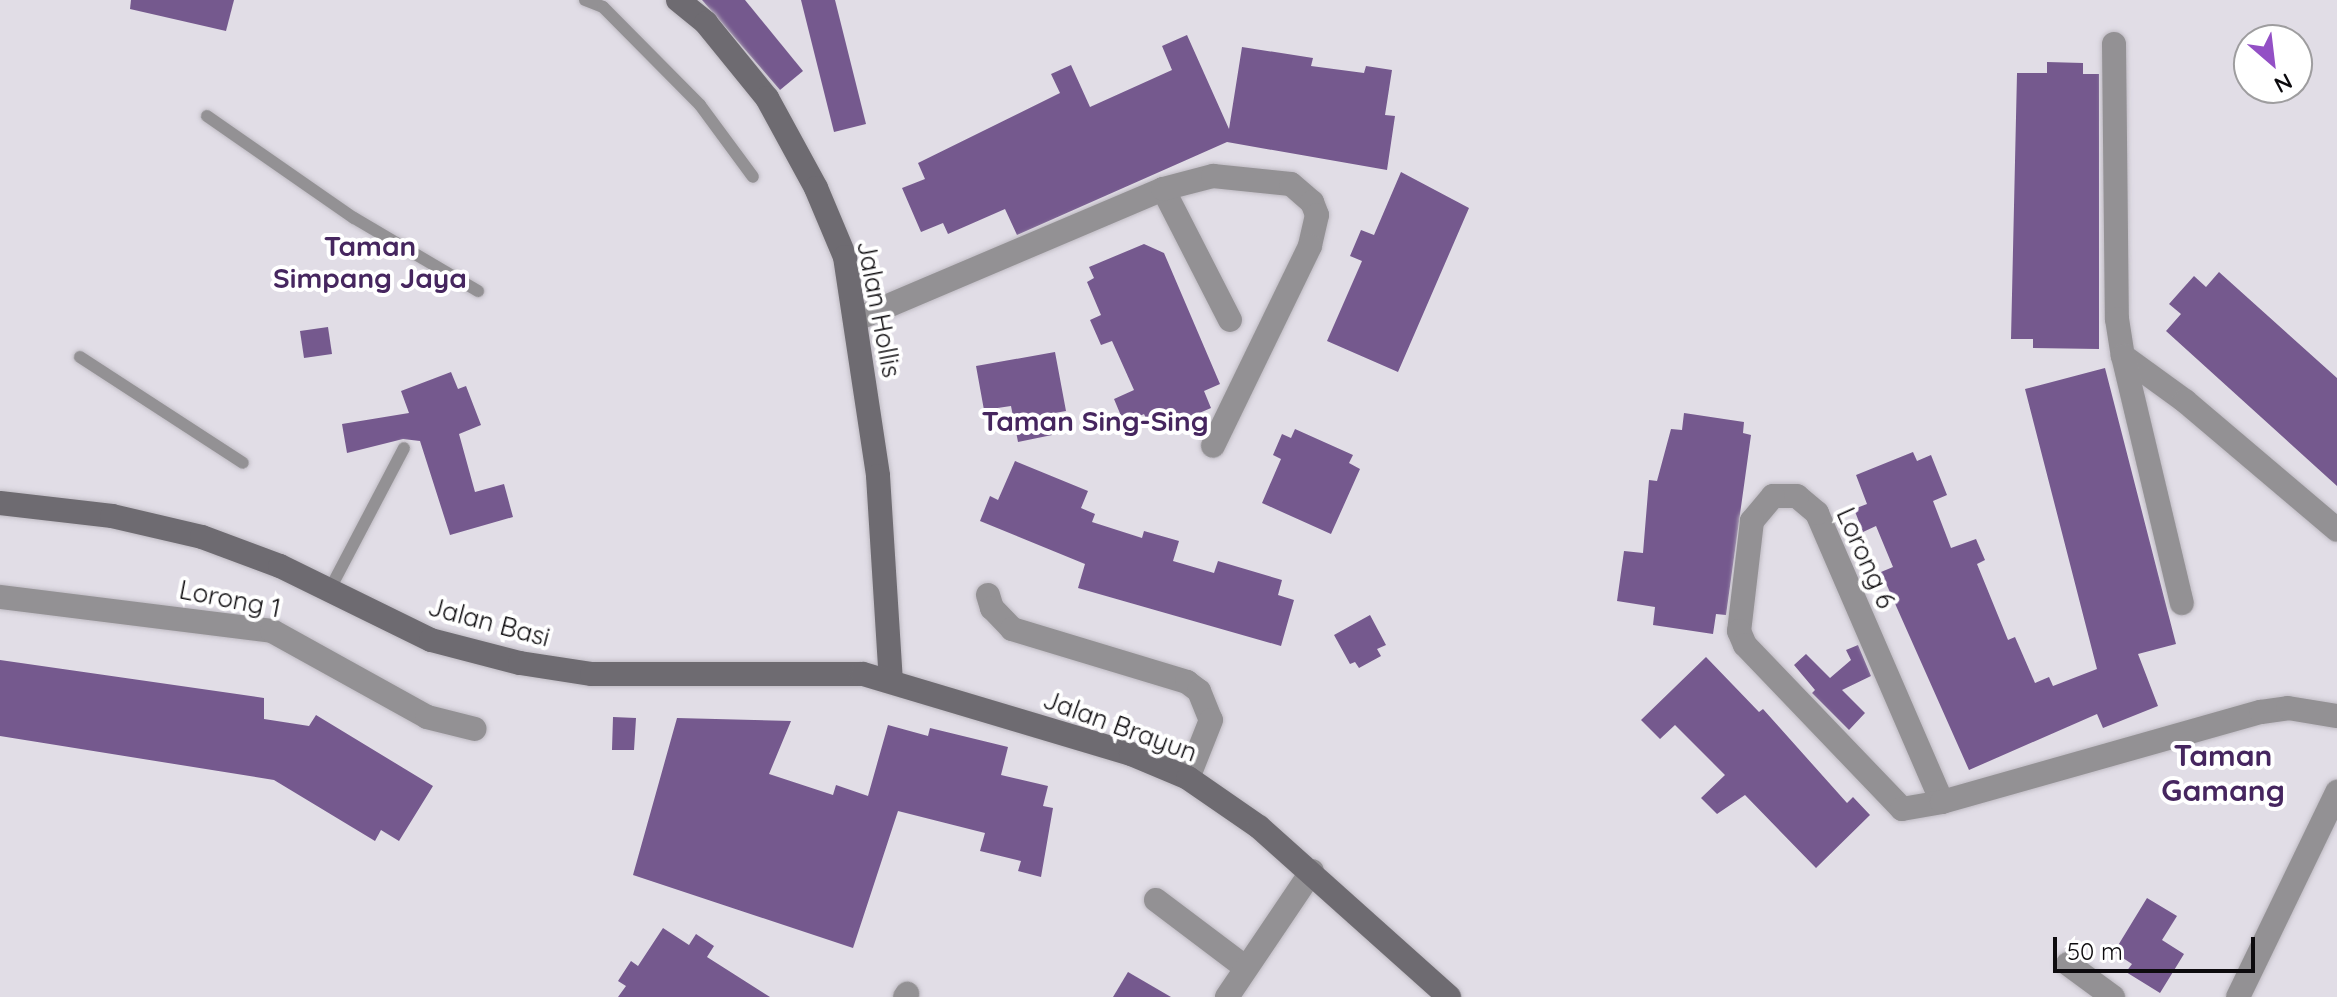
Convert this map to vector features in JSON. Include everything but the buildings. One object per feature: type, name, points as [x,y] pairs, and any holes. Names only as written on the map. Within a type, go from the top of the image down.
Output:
[{"type":"main road","name":"Jalan Hollis","points":[[678,0],[706,23],[767,98],[816,188],[839,243],[857,319],[878,476],[891,680]]},
{"type":"main road","name":"Jalan Basi","points":[[0,503],[159,524],[249,553],[330,589],[431,640],[520,663],[592,674],[863,674],[891,680]]},
{"type":"main road","name":"Jalan Brayun","points":[[891,680],[1131,754],[1188,778],[1312,871],[1363,924],[1449,997]]},
{"type":"street","points":[[2114,44],[2117,319],[2123,356],[2182,603]]},
{"type":"street","points":[[857,319],[1163,189],[1213,176],[1274,179],[1302,191],[1317,215],[1310,246],[1213,446]]},
{"type":"street","points":[[1163,189],[1230,320]]},
{"type":"street","points":[[2123,356],[2185,401],[2337,530]]},
{"type":"street","name":"Lorong 6","points":[[1942,802],[1817,513],[1797,496],[1773,496],[1752,521],[1737,615],[1745,645],[1893,804],[1912,810],[1942,802],[2261,712],[2288,708],[2337,716]]},
{"type":"street","points":[[988,595],[992,608],[1012,629],[1187,682],[1199,691],[1211,720],[1188,778]]},
{"type":"street","name":"Lorong 1","points":[[0,597],[272,631],[427,717],[475,729]]},
{"type":"street","points":[[2238,997],[2337,792]]},
{"type":"street","points":[[1235,994],[1245,967],[1312,871]]},
{"type":"street","points":[[1156,900],[1245,967]]},
{"type":"street","points":[[2068,964],[2113,997]]},
{"type":"lane","points":[[585,0],[603,7],[700,105],[753,177]]},
{"type":"lane","points":[[207,116],[354,218],[478,291]]},
{"type":"lane","points":[[80,357],[243,463]]},
{"type":"lane","points":[[330,589],[404,448]]},
{"type":"district","name":"Taman Simpang Jaya","points":[[370,262]]},
{"type":"district","name":"Taman Sing-Sing","points":[[1095,421]]},
{"type":"district","name":"Taman Gamang","points":[[2223,772]]}]
